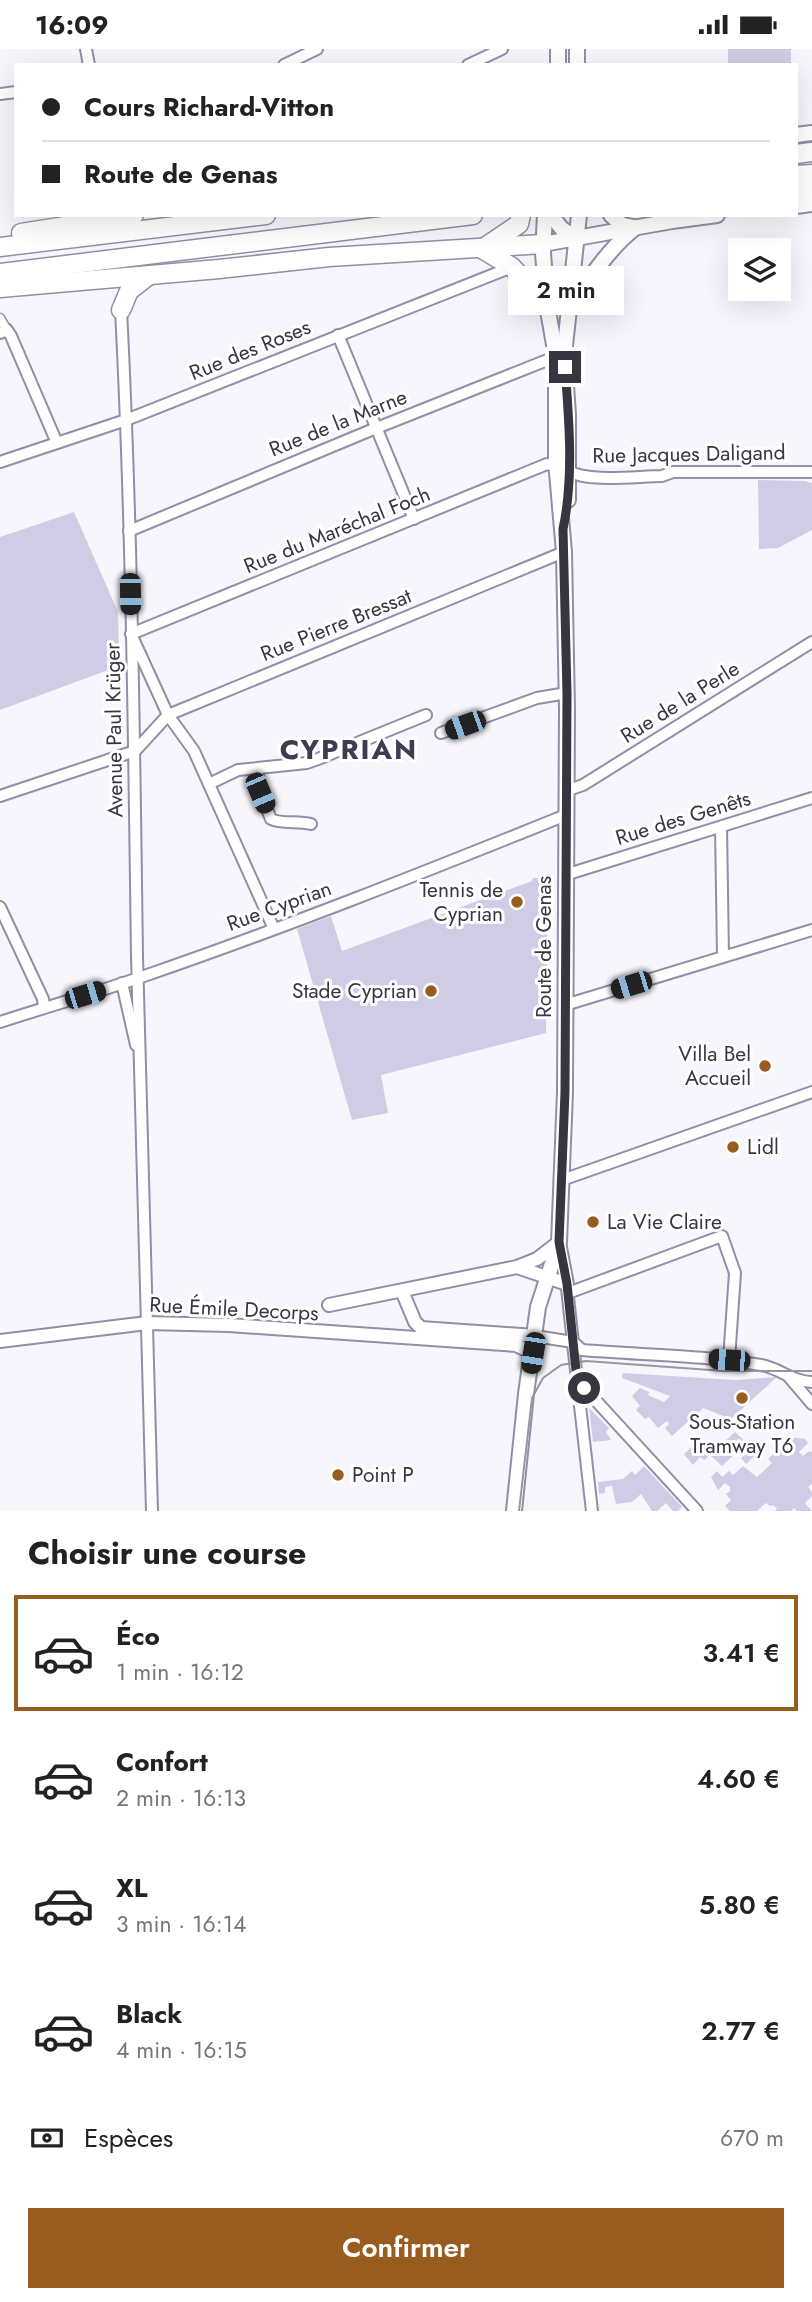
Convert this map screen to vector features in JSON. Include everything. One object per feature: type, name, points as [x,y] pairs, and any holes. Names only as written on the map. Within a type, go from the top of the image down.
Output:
[{"type":"highway","points":[[0,247],[249,217]]},
{"type":"highway","points":[[0,273],[457,217]]},
{"type":"highway","points":[[482,249],[519,224],[521,217]]},
{"type":"highway","points":[[0,237],[94,218]]},
{"type":"highway","points":[[0,288],[329,257],[543,244]]},
{"type":"highway","points":[[482,249],[512,267],[547,305]]},
{"type":"highway","points":[[121,310],[129,291],[148,276]]},
{"type":"highway","points":[[95,280],[114,292],[121,310]]},
{"type":"main road","name":"Route de Genas","points":[[545,217],[543,244],[547,305],[560,355],[568,415],[562,469]]},
{"type":"main road","points":[[553,217],[562,229],[577,238]]},
{"type":"main road","name":"Route de Genas","points":[[514,1511],[538,1307],[559,1242],[565,1005],[567,693],[563,529],[567,510],[555,399],[569,311],[579,217]]},
{"type":"main road","points":[[613,217],[622,225],[636,227]]},
{"type":"main road","points":[[543,244],[704,217]]},
{"type":"main road","points":[[569,311],[600,264],[625,235],[636,227]]},
{"type":"street","points":[[288,63],[317,49]]},
{"type":"street","points":[[472,63],[502,49]]},
{"type":"street","name":"Rue des Roses","points":[[0,462],[126,420],[512,267]]},
{"type":"street","name":"Avenue Paul Krüger","points":[[121,310],[135,751],[152,1511]]},
{"type":"street","points":[[0,318],[3,331],[12,336],[57,443]]},
{"type":"street","points":[[338,335],[414,519]]},
{"type":"street","name":"Rue de la Marne","points":[[129,531],[560,355]]},
{"type":"street","points":[[555,399],[568,415]]},
{"type":"street","name":"Rue du Maréchal Foch","points":[[131,634],[547,464],[562,469]]},
{"type":"street","name":"Rue Jacques Daligand","points":[[562,469],[576,475],[588,476],[812,472]]},
{"type":"street","name":"Rue Pierre Bressat","points":[[135,751],[168,715],[564,552]]},
{"type":"street","points":[[131,634],[168,715],[194,751],[274,929]]},
{"type":"street","name":"Rue de la Perle","points":[[566,791],[583,785],[812,642]]},
{"type":"street","points":[[441,733],[537,698],[567,693]]},
{"type":"street","points":[[208,784],[238,771],[318,759],[426,715]]},
{"type":"street","points":[[0,796],[135,751]]},
{"type":"street","points":[[257,769],[260,793],[271,819],[274,822],[299,821],[311,824]]},
{"type":"street","name":"Rue des Genêts","points":[[565,875],[812,798]]},
{"type":"street","name":"Rue Cyprian","points":[[0,1022],[138,978],[274,929],[401,882],[566,814]]},
{"type":"street","points":[[721,827],[723,956]]},
{"type":"street","points":[[0,907],[43,999],[44,1007]]},
{"type":"street","points":[[565,1005],[812,930]]},
{"type":"street","name":"Avenue Paul Krüger","points":[[122,983],[140,1064]]},
{"type":"street","points":[[562,1180],[812,1092]]},
{"type":"street","points":[[517,1267],[567,1288],[722,1236],[735,1273],[729,1360]]},
{"type":"street","points":[[559,1242],[577,1380],[697,1511]]},
{"type":"street","name":"Rue Émile Decorps","points":[[329,1305],[517,1267],[537,1259],[559,1242]]},
{"type":"street","points":[[408,1290],[414,1319],[427,1334]]},
{"type":"street","name":"Rue Émile Decorps","points":[[0,1341],[147,1323],[535,1336]]},
{"type":"street","name":"Rue Émile Decorps","points":[[427,1334],[516,1345],[533,1353]]},
{"type":"street","points":[[535,1336],[573,1342],[582,1350],[729,1360],[765,1366],[812,1382]]},
{"type":"street","points":[[788,1376],[812,1404]]},
{"type":"street","points":[[584,1388],[579,1397],[592,1511]]},
{"type":"shaded area","points":[[728,49],[791,49],[791,63],[728,63]]},
{"type":"shaded area","points":[[758,480],[812,483],[812,530],[778,548],[759,549]]},
{"type":"shaded area","points":[[74,512],[118,612],[119,666],[0,710],[0,537]]},
{"type":"shaded area","name":"Stade Cyprian","points":[[533,878],[548,878],[546,1033],[381,1075],[388,1113],[352,1120],[297,929],[331,916],[342,951],[532,881]]},
{"type":"shaded area","points":[[623,1373],[734,1380],[777,1377],[731,1419],[703,1408],[672,1436],[665,1428],[669,1424],[667,1421],[658,1428],[649,1417],[645,1419],[636,1410],[640,1406],[632,1396],[640,1388],[664,1402],[670,1396],[622,1378]]},
{"type":"shaded area","points":[[589,1408],[609,1428],[606,1432],[611,1440],[593,1442]]},
{"type":"shaded area","points":[[735,1432],[750,1446],[753,1443],[760,1450],[746,1464],[741,1458],[748,1451],[743,1446],[722,1466],[710,1455]]},
{"type":"shaded area","points":[[791,1437],[805,1439],[808,1443],[799,1452],[803,1456],[809,1451],[812,1452],[812,1484],[808,1487],[812,1496],[805,1503],[812,1511],[797,1511],[794,1508],[791,1511],[775,1511],[777,1509],[773,1505],[766,1503],[757,1511],[730,1511],[725,1506],[731,1500],[726,1494],[730,1487],[725,1483],[718,1490],[711,1477],[717,1471],[722,1477],[729,1471],[733,1475],[743,1466],[757,1477],[772,1463],[768,1459]]},
{"type":"shaded area","points":[[696,1443],[708,1457],[704,1460],[700,1457],[693,1465],[684,1454]]},
{"type":"shaded area","points":[[644,1466],[682,1507],[678,1511],[673,1511],[666,1503],[657,1511],[652,1511],[641,1494],[632,1502],[616,1504],[612,1486],[605,1487],[605,1493],[599,1494],[598,1482],[623,1479],[632,1471],[635,1475]]},
{"type":"tram line","points":[[519,1511],[532,1398],[543,1378],[561,1365],[586,1361],[724,1371],[812,1371]]},
{"type":"place","name":"Tennis de Cyprian","points":[[517,902]]},
{"type":"place","name":"Stade Cyprian","points":[[431,991]]},
{"type":"place","name":"Villa Bel Accueil","points":[[765,1066]]},
{"type":"place","name":"Lidl","points":[[733,1147]]},
{"type":"place","name":"La Vie Claire","points":[[593,1222]]},
{"type":"place","name":"Sous-Station Tramway T6","points":[[742,1398]]},
{"type":"place","name":"Point P","points":[[338,1475]]},
{"type":"district","name":"CYPRIAN","points":[[349,749]]},
{"type":"route","points":[[565,367],[568,495],[563,529],[567,693],[565,1092],[559,1242],[567,1284],[577,1380],[584,1388]]}]
